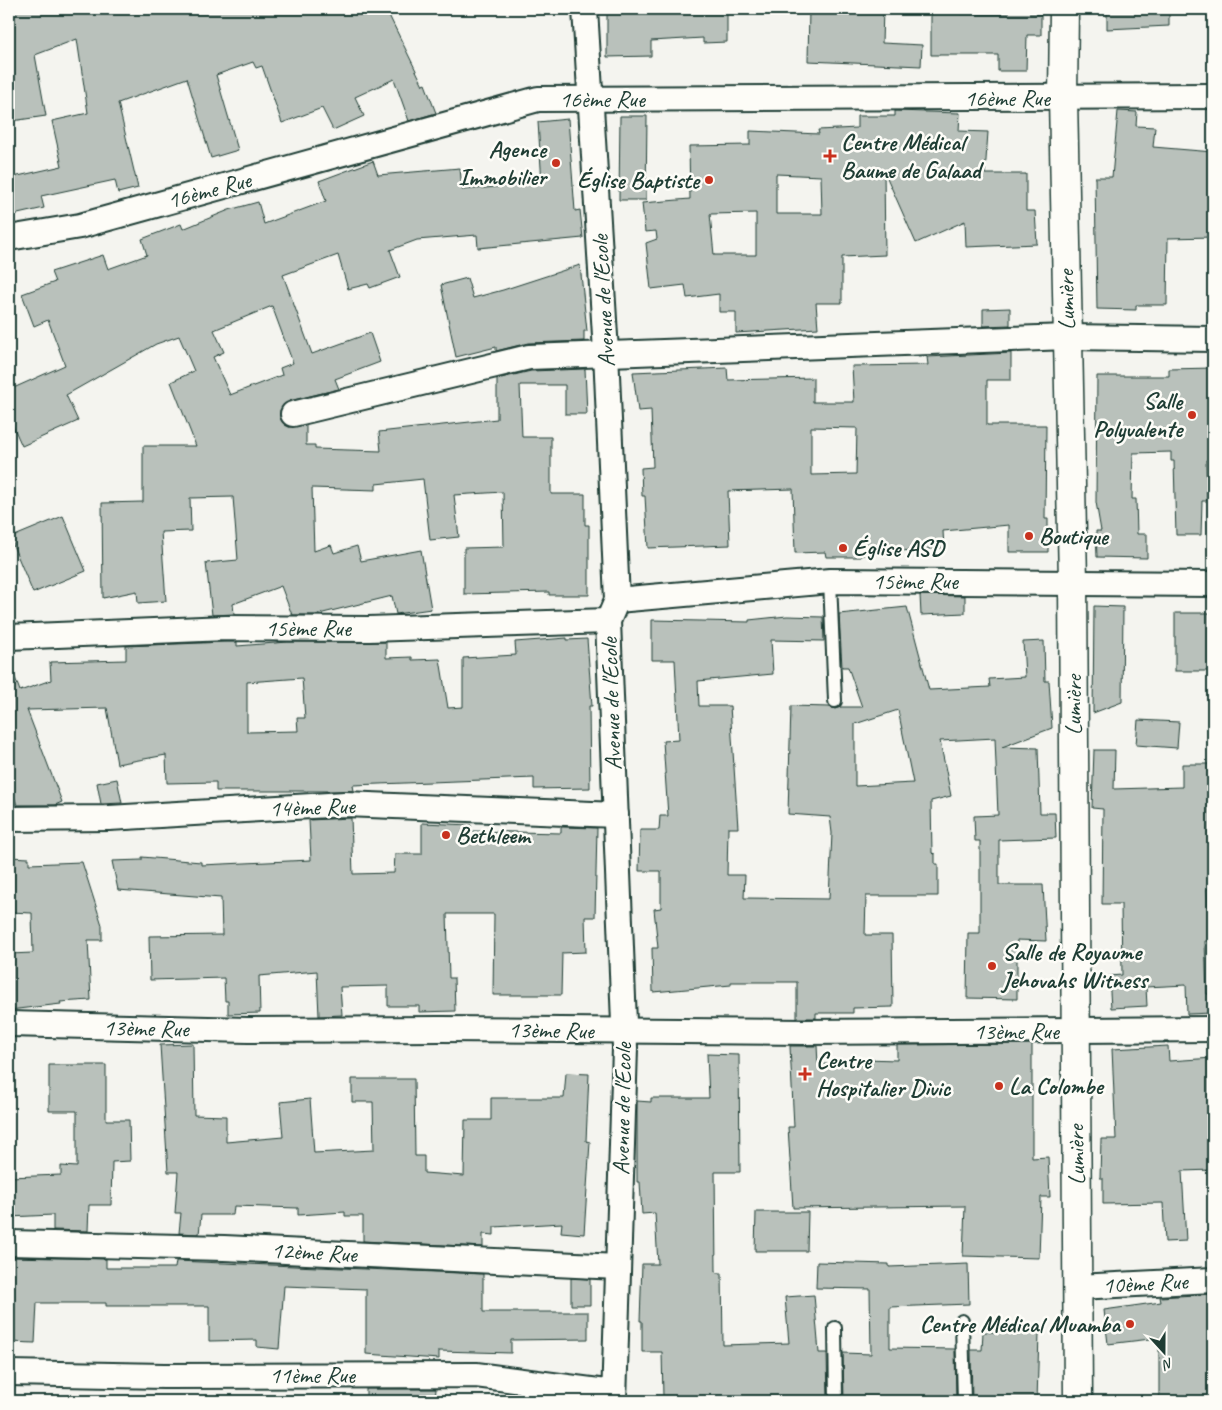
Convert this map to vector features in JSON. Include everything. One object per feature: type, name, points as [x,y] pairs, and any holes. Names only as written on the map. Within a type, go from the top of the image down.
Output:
[{"type":"street","name":"Avenue de l'Ecole","points":[[585,9],[606,352],[616,815],[624,1031],[614,1397]]},
{"type":"street","name":"Lumière","points":[[1064,9],[1063,98],[1073,581],[1078,1401]]},
{"type":"street","name":"16ème Rue","points":[[9,238],[80,226],[538,99],[1213,96]]},
{"type":"street","points":[[293,414],[529,357],[606,352],[1067,337],[1213,338]]},
{"type":"street","name":"15ème Rue","points":[[9,637],[226,628],[368,629],[612,610],[830,581],[1073,581],[1213,584]]},
{"type":"street","name":"14ème Rue","points":[[9,819],[109,818],[345,804],[616,815]]},
{"type":"street","name":"13ème Rue","points":[[9,1024],[248,1030],[813,1032],[1213,1028]]},
{"type":"street","name":"12ème Rue","points":[[9,1243],[234,1249],[618,1267]]},
{"type":"street","name":"10ème Rue","points":[[1078,1287],[1213,1280]]},
{"type":"street","name":"11ème Rue","points":[[9,1373],[164,1376],[476,1375],[614,1397]]},
{"type":"lane","points":[[830,581],[835,701]]},
{"type":"lane","points":[[962,1321],[964,1401]]},
{"type":"lane","points":[[835,1328],[836,1401]]},
{"type":"building","points":[[9,9],[386,9],[423,85],[425,84],[436,113],[409,121],[394,79],[355,97],[364,116],[333,130],[322,108],[282,123],[262,66],[256,68],[253,62],[216,75],[238,150],[211,158],[187,78],[118,103],[138,188],[118,193],[115,180],[41,196],[44,208],[9,216],[9,178],[62,166],[52,121],[88,113],[77,39],[35,55],[46,116],[12,121],[9,101]]},
{"type":"building","points":[[727,9],[727,42],[703,43],[703,38],[651,41],[651,56],[607,57],[607,10]]},
{"type":"building","points":[[809,9],[883,9],[882,43],[922,45],[921,66],[808,61]]},
{"type":"building","points":[[931,9],[960,9],[960,14],[1041,14],[1041,35],[1027,35],[1026,71],[998,71],[998,55],[931,55]]},
{"type":"building","points":[[1107,9],[1169,9],[1169,26],[1107,29]]},
{"type":"building","points":[[895,111],[960,113],[959,131],[988,132],[985,174],[1026,174],[1026,211],[1035,211],[1037,244],[966,247],[965,221],[916,243],[884,171],[885,255],[842,257],[842,303],[816,303],[818,328],[736,333],[736,312],[719,312],[719,294],[687,298],[685,285],[651,289],[646,243],[657,239],[656,231],[645,232],[642,203],[690,199],[689,146],[750,145],[750,131],[819,134],[818,130],[857,128],[857,116],[895,116]],"holes":[[[776,174],[821,176],[822,214],[776,214]],[[756,213],[756,255],[714,255],[710,214]]]},
{"type":"building","points":[[1118,111],[1137,112],[1136,126],[1155,127],[1153,147],[1213,152],[1213,237],[1168,238],[1167,305],[1136,305],[1136,310],[1097,309],[1095,177],[1112,177]]},
{"type":"building","points":[[620,116],[647,116],[646,200],[619,200]]},
{"type":"building","points":[[568,119],[575,211],[580,210],[583,238],[478,248],[477,235],[417,240],[390,250],[400,277],[370,288],[368,284],[348,289],[338,255],[283,275],[312,354],[370,333],[380,362],[335,379],[339,389],[289,401],[280,410],[280,417],[283,423],[289,427],[306,425],[306,445],[315,445],[315,449],[381,451],[379,432],[497,419],[497,379],[531,371],[585,369],[587,414],[565,414],[565,385],[520,385],[522,437],[551,437],[551,494],[585,494],[585,525],[589,525],[589,595],[549,595],[549,592],[464,594],[464,548],[504,547],[503,492],[454,495],[459,537],[430,540],[423,479],[376,484],[376,490],[312,488],[314,551],[331,545],[334,553],[357,546],[361,561],[421,550],[431,609],[396,614],[392,596],[315,615],[292,615],[281,586],[233,604],[234,614],[212,615],[206,563],[238,560],[233,497],[190,498],[191,531],[161,532],[166,601],[138,603],[137,591],[103,598],[102,503],[143,502],[143,446],[196,446],[171,382],[194,371],[179,336],[156,344],[66,395],[78,421],[22,446],[9,417],[9,390],[65,365],[48,320],[34,326],[22,294],[55,282],[51,272],[103,255],[108,269],[147,255],[142,239],[181,224],[183,229],[229,210],[258,202],[264,224],[326,201],[319,181],[373,161],[378,175],[460,168],[462,190],[542,183],[538,122]],"holes":[[[272,306],[293,363],[280,368],[282,375],[230,395],[213,357],[224,352],[214,330]]]},
{"type":"building","points":[[580,265],[587,331],[584,331],[584,341],[528,343],[496,351],[496,347],[456,357],[441,285],[467,278],[473,298]]},
{"type":"building","points":[[1010,308],[1010,325],[983,326],[983,309]]},
{"type":"building","points":[[1011,353],[1011,380],[987,380],[987,425],[1046,425],[1045,519],[1048,519],[1048,552],[1009,552],[1009,525],[943,531],[944,548],[884,552],[884,554],[861,555],[861,557],[826,557],[825,552],[795,553],[793,489],[728,491],[730,545],[648,548],[645,496],[642,496],[641,468],[653,467],[651,410],[638,411],[633,372],[727,368],[728,380],[813,378],[813,402],[854,402],[852,366],[928,365],[927,357]],"holes":[[[811,427],[857,428],[856,474],[811,475]]]},
{"type":"building","points":[[1213,368],[1213,460],[1206,460],[1207,501],[1202,501],[1201,535],[1176,535],[1174,461],[1171,461],[1171,452],[1133,453],[1132,499],[1136,499],[1137,534],[1147,534],[1147,558],[1097,557],[1096,531],[1101,531],[1096,502],[1097,376],[1169,376],[1169,369]]},
{"type":"building","points":[[63,516],[86,571],[33,593],[10,538]]},
{"type":"building","points":[[920,595],[965,596],[965,613],[921,615]]},
{"type":"building","points":[[1094,606],[1123,607],[1122,702],[1093,713]]},
{"type":"building","points":[[907,607],[929,690],[990,687],[989,679],[1025,677],[1023,642],[1044,641],[1045,681],[1049,681],[1052,728],[1002,747],[1038,748],[1040,813],[1055,813],[1056,838],[999,840],[999,885],[1043,885],[1046,941],[1017,940],[1017,999],[967,998],[968,933],[980,933],[980,841],[975,841],[974,816],[998,815],[995,738],[940,741],[951,796],[931,801],[932,853],[935,854],[935,864],[938,864],[938,896],[866,896],[865,935],[892,935],[893,1007],[853,1008],[853,1013],[816,1013],[816,1018],[797,1018],[797,982],[731,982],[731,985],[653,992],[652,948],[658,948],[654,909],[661,908],[661,871],[639,871],[640,830],[659,830],[660,816],[668,816],[663,741],[679,740],[675,660],[652,660],[652,620],[749,622],[749,620],[787,616],[823,617],[824,641],[771,640],[773,674],[698,681],[699,706],[730,706],[738,828],[728,828],[727,875],[745,875],[744,898],[829,899],[832,833],[830,817],[788,814],[791,706],[829,707],[835,709],[841,707],[862,707],[848,667],[842,667],[839,614]],"holes":[[[898,710],[913,783],[855,786],[855,724]]]},
{"type":"building","points":[[1175,613],[1213,613],[1213,671],[1175,671]]},
{"type":"building","points":[[567,638],[567,640],[587,639],[592,706],[589,706],[590,788],[534,789],[534,778],[353,785],[354,791],[216,791],[216,782],[167,783],[166,755],[117,764],[107,708],[27,710],[62,802],[55,805],[17,805],[13,793],[9,795],[9,667],[11,667],[20,691],[51,680],[50,662],[126,660],[126,646],[226,642],[237,642],[237,646],[288,642],[386,642],[386,658],[412,657],[412,660],[440,659],[448,708],[463,707],[463,658],[516,655],[515,642]],"holes":[[[302,678],[305,718],[297,718],[298,731],[247,732],[247,682]]]},
{"type":"building","points":[[1138,720],[1179,722],[1177,748],[1136,745]]},
{"type":"building","points":[[1094,750],[1115,750],[1114,789],[1182,787],[1182,764],[1213,764],[1213,889],[1207,889],[1210,941],[1205,941],[1207,994],[1213,994],[1213,1013],[1187,1014],[1186,985],[1146,987],[1147,1006],[1111,1008],[1109,976],[1122,975],[1121,904],[1102,904],[1103,809],[1092,808]]},
{"type":"building","points":[[117,779],[122,803],[101,804],[97,783]]},
{"type":"building","points":[[351,818],[353,874],[394,873],[395,854],[422,854],[422,823],[471,825],[471,831],[561,833],[561,827],[597,828],[595,917],[585,917],[586,952],[562,953],[561,995],[493,995],[494,914],[447,914],[449,978],[454,978],[455,1011],[419,1012],[419,1006],[388,1006],[388,986],[340,987],[342,1015],[319,1016],[317,971],[259,976],[260,1013],[228,1014],[228,1001],[225,1001],[224,978],[150,980],[149,936],[222,935],[221,898],[118,890],[112,861],[142,860],[142,857],[201,862],[201,865],[311,860],[309,820]]},
{"type":"building","points":[[9,857],[29,858],[29,864],[82,862],[102,925],[102,940],[88,940],[91,1000],[60,1002],[61,1004],[9,1010],[9,954],[33,953],[32,913],[9,912]]},
{"type":"building","points":[[193,1044],[194,1115],[226,1116],[226,1142],[283,1137],[280,1102],[310,1099],[314,1153],[374,1150],[373,1102],[352,1102],[352,1079],[414,1079],[415,1156],[424,1156],[424,1173],[464,1176],[465,1120],[491,1120],[491,1098],[564,1098],[566,1073],[589,1074],[586,1141],[590,1142],[584,1234],[561,1232],[562,1223],[494,1227],[494,1235],[483,1234],[483,1247],[363,1241],[363,1216],[345,1216],[345,1212],[298,1215],[298,1208],[234,1206],[233,1215],[201,1215],[199,1234],[179,1233],[181,1213],[175,1213],[178,1172],[168,1172],[160,1045]]},
{"type":"building","points":[[1032,1044],[1032,1158],[1048,1157],[1050,1197],[1041,1197],[1039,1258],[963,1256],[965,1206],[793,1208],[788,1127],[794,1127],[790,1046],[817,1046],[818,1064],[864,1065],[865,1059],[897,1060],[897,1045]]},
{"type":"building","points":[[1168,1046],[1169,1061],[1213,1058],[1213,1170],[1182,1171],[1186,1241],[1165,1242],[1163,1203],[1103,1204],[1103,1178],[1100,1178],[1101,1139],[1116,1139],[1112,1049]]},
{"type":"building","points":[[707,1054],[739,1055],[740,1172],[715,1172],[716,1273],[722,1273],[723,1345],[789,1343],[785,1297],[814,1295],[819,1353],[827,1353],[828,1401],[739,1401],[739,1398],[663,1397],[662,1352],[642,1352],[642,1321],[640,1321],[642,1264],[658,1264],[655,1213],[642,1214],[640,1182],[637,1182],[637,1101],[651,1102],[651,1098],[709,1098]]},
{"type":"building","points":[[49,1065],[106,1065],[106,1120],[129,1120],[130,1161],[112,1162],[111,1205],[89,1205],[88,1231],[53,1230],[53,1215],[9,1217],[9,1177],[61,1175],[61,1166],[77,1167],[77,1111],[49,1111]]},
{"type":"building","points":[[756,1212],[808,1212],[807,1251],[755,1251]]},
{"type":"building","points":[[9,1257],[106,1259],[106,1268],[175,1268],[176,1261],[483,1274],[483,1312],[588,1312],[588,1339],[511,1340],[511,1353],[439,1351],[439,1359],[366,1354],[366,1289],[284,1286],[279,1349],[257,1347],[257,1340],[209,1341],[209,1306],[106,1306],[106,1303],[37,1303],[35,1343],[9,1342]]},
{"type":"building","points":[[817,1262],[889,1264],[889,1267],[968,1264],[969,1304],[890,1307],[890,1348],[955,1349],[956,1401],[844,1401],[843,1353],[871,1354],[870,1289],[816,1288]]},
{"type":"building","points":[[571,1278],[590,1279],[590,1305],[571,1305]]},
{"type":"building","points":[[1213,1294],[1213,1401],[1159,1401],[1159,1338],[1108,1344],[1104,1310],[1161,1302],[1160,1297]]},
{"type":"building","points":[[983,1332],[1039,1333],[1037,1401],[972,1401],[971,1350],[982,1350]]},
{"type":"building","points":[[366,1389],[436,1389],[435,1401],[366,1401]]},
{"type":"place","name":"Centre Médical Baume de Galaad","points":[[830,156]]},
{"type":"place","name":"Agence Immobilier","points":[[556,163]]},
{"type":"place","name":"Église Baptiste","points":[[709,180]]},
{"type":"place","name":"Salle Polyvalente","points":[[1192,415]]},
{"type":"place","name":"Boutique","points":[[1029,536]]},
{"type":"place","name":"Église ASD","points":[[843,548]]},
{"type":"place","name":"Bethleem","points":[[446,835]]},
{"type":"place","name":"Salle de Royaume Jehovahs Witness","points":[[992,966]]},
{"type":"place","name":"Centre Hospitalier Divic","points":[[805,1074]]},
{"type":"place","name":"La Colombe","points":[[999,1086]]},
{"type":"place","name":"Centre Médical Muamba","points":[[1130,1324]]}]
